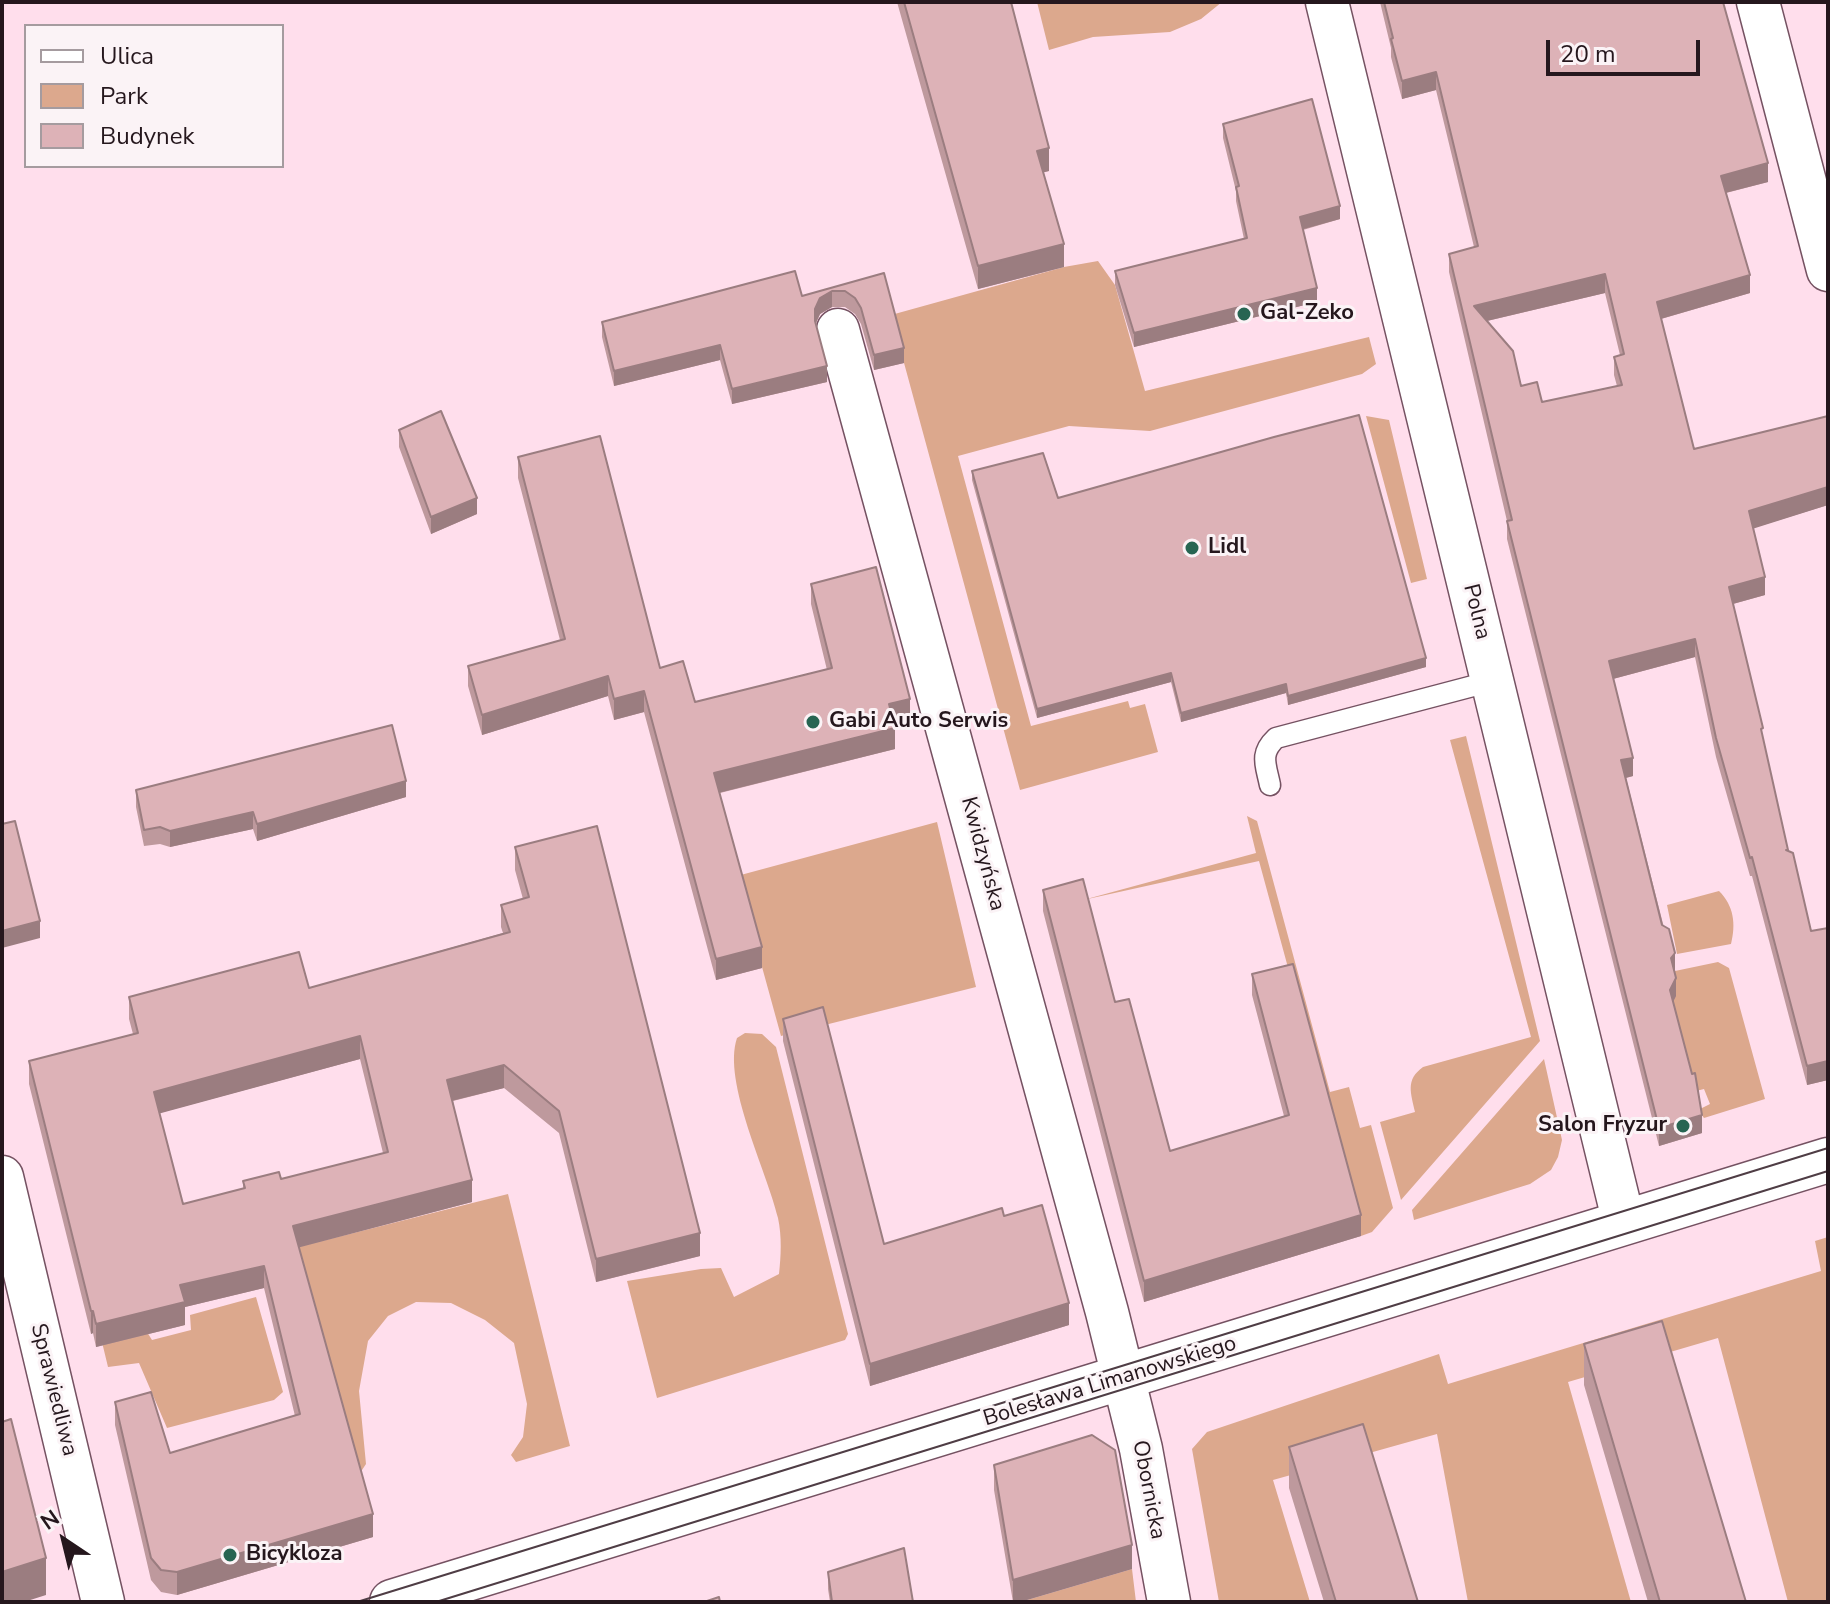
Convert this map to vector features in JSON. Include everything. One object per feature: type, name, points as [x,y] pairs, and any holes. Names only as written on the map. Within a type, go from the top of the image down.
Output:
[{"type":"street","name":"Polna","points":[[1327,2],[1624,1223]]},
{"type":"street","points":[[1758,2],[1828,270]]},
{"type":"street","name":"Kwidzyńska","points":[[838,330],[1123,1379]]},
{"type":"street","name":"Bolesława Limanowskiego","points":[[392,1602],[1828,1160]]},
{"type":"street","name":"Sprawiedliwa","points":[[2,1177],[103,1602]]},
{"type":"street","name":"Obornicka","points":[[1123,1379],[1143,1458],[1169,1602]]},
{"type":"lane","points":[[1270,785],[1264,758],[1266,747],[1276,738],[1492,681]]},
{"type":"green space","points":[[1037,2],[1222,2],[1201,19],[1170,32],[1093,37],[1049,50]]},
{"type":"green space","points":[[1098,261],[1115,285],[1145,391],[1369,337],[1376,364],[1362,374],[1150,431],[1069,426],[958,456],[1031,726],[1128,701],[1130,708],[1145,704],[1158,752],[1020,790],[891,315],[1064,267]]},
{"type":"green space","points":[[1366,416],[1389,420],[1427,579],[1411,583]]},
{"type":"green space","points":[[1466,736],[1540,1041],[1401,1200],[1380,1122],[1415,1112],[1411,1087],[1417,1072],[1423,1067],[1531,1037],[1450,740]]},
{"type":"green space","points":[[1247,816],[1257,821],[1330,1092],[1349,1087],[1360,1128],[1371,1125],[1393,1208],[1372,1232],[1361,1236],[1259,861],[1083,900],[1256,853]]},
{"type":"green space","points":[[937,822],[976,987],[781,1036],[737,876]]},
{"type":"green space","points":[[1719,891],[1728,903],[1732,916],[1731,944],[1677,954],[1667,905]]},
{"type":"green space","points":[[1718,962],[1729,968],[1765,1099],[1704,1118],[1698,1110],[1710,1104],[1704,1089],[1692,1092],[1661,1023],[1675,971]]},
{"type":"green space","points":[[745,1033],[762,1034],[776,1047],[848,1334],[845,1340],[657,1398],[627,1281],[721,1268],[734,1297],[779,1274],[781,1246],[778,1218],[740,1102],[736,1078],[734,1056],[737,1038]]},
{"type":"green space","points":[[1544,1059],[1562,1140],[1551,1170],[1530,1184],[1414,1220],[1412,1210]]},
{"type":"green space","points":[[508,1194],[570,1446],[516,1462],[511,1455],[523,1437],[527,1404],[514,1343],[485,1320],[451,1303],[416,1302],[388,1316],[368,1341],[359,1391],[366,1464],[356,1479],[294,1248]]},
{"type":"green space","points":[[1828,1237],[1828,1602],[1788,1602],[1718,1338],[1568,1382],[1631,1602],[1468,1602],[1437,1434],[1273,1480],[1310,1602],[1219,1602],[1192,1449],[1207,1432],[1439,1354],[1448,1384],[1821,1271],[1815,1241]]},
{"type":"green space","points":[[256,1297],[283,1392],[274,1400],[167,1428],[139,1363],[108,1367],[101,1338],[147,1332],[152,1340],[191,1330],[190,1315]]},
{"type":"green space","points":[[1132,1569],[1136,1602],[1020,1602]]},
{"type":"building","points":[[904,2],[1011,2],[1049,148],[1037,151],[1064,244],[978,266]]},
{"type":"building","points":[[1384,2],[1723,2],[1768,163],[1721,176],[1750,275],[1657,302],[1694,449],[1828,416],[1828,487],[1749,511],[1765,577],[1729,587],[1763,728],[1786,850],[1793,853],[1811,931],[1828,928],[1828,1061],[1807,1066],[1752,857],[1716,738],[1695,639],[1609,661],[1633,758],[1621,760],[1662,925],[1669,929],[1675,953],[1671,958],[1676,978],[1670,990],[1692,1074],[1695,1073],[1702,1115],[1659,1128],[1507,521],[1512,520],[1449,254],[1478,246],[1436,72],[1402,81]],"holes":[[[1605,274],[1624,354],[1614,357],[1622,385],[1542,402],[1537,382],[1521,386],[1513,351],[1474,306]]]},
{"type":"building","points":[[1312,99],[1340,206],[1300,217],[1317,288],[1134,333],[1115,271],[1247,238],[1236,187],[1239,186],[1223,124]]},
{"type":"building","points":[[795,271],[802,296],[884,273],[904,348],[874,355],[861,308],[855,298],[845,291],[832,291],[820,298],[815,309],[815,321],[827,366],[732,389],[720,345],[614,371],[602,322]]},
{"type":"building","points":[[441,411],[477,498],[431,517],[399,430]]},
{"type":"building","name":"Lidl","points":[[1359,415],[1426,658],[1288,696],[1286,684],[1181,713],[1171,673],[1037,709],[972,471],[1043,453],[1058,498]]},
{"type":"building","points":[[600,436],[660,668],[683,661],[695,702],[832,668],[811,584],[876,567],[910,699],[889,704],[895,728],[714,773],[762,947],[716,959],[644,691],[614,699],[608,676],[482,715],[468,666],[565,639],[518,457]]},
{"type":"building","points":[[392,725],[406,781],[257,824],[253,812],[170,831],[160,827],[144,830],[136,790]]},
{"type":"building","points":[[15,821],[40,921],[2,931],[2,824]]},
{"type":"building","points":[[597,826],[700,1233],[596,1259],[559,1111],[504,1065],[447,1080],[472,1180],[293,1226],[373,1514],[177,1572],[161,1570],[151,1558],[115,1402],[151,1392],[170,1453],[300,1414],[264,1266],[180,1285],[185,1302],[96,1324],[29,1061],[138,1033],[129,997],[299,952],[309,988],[510,932],[501,905],[529,897],[515,847]],"holes":[[[360,1036],[388,1152],[281,1179],[279,1172],[243,1181],[245,1188],[183,1204],[154,1092]]]},
{"type":"building","points":[[1083,879],[1115,1002],[1129,999],[1170,1151],[1289,1115],[1252,974],[1293,964],[1361,1215],[1144,1281],[1043,890]]},
{"type":"building","points":[[823,1007],[884,1244],[1002,1208],[1004,1216],[1042,1205],[1069,1303],[870,1364],[783,1019]]},
{"type":"building","points":[[1662,1321],[1746,1602],[1660,1602],[1584,1344]]},
{"type":"building","points":[[11,1419],[46,1558],[2,1572],[2,1422]]},
{"type":"building","points":[[1363,1424],[1418,1602],[1336,1602],[1289,1447]]},
{"type":"building","points":[[1092,1435],[1115,1450],[1132,1545],[1013,1580],[994,1465]]},
{"type":"building","points":[[904,1548],[913,1602],[832,1602],[828,1572]]},
{"type":"tram line","points":[[357,1602],[1828,1148]]},
{"type":"tram line","points":[[436,1602],[1828,1171]]},
{"type":"place","name":"Gal-Zeko","points":[[1244,314]]},
{"type":"place","name":"Lidl","points":[[1192,548]]},
{"type":"place","name":"Gabi Auto Serwis","points":[[813,722]]},
{"type":"place","name":"Salon Fryzur","points":[[1683,1126]]},
{"type":"place","name":"Bicykloza","points":[[230,1555]]}]
